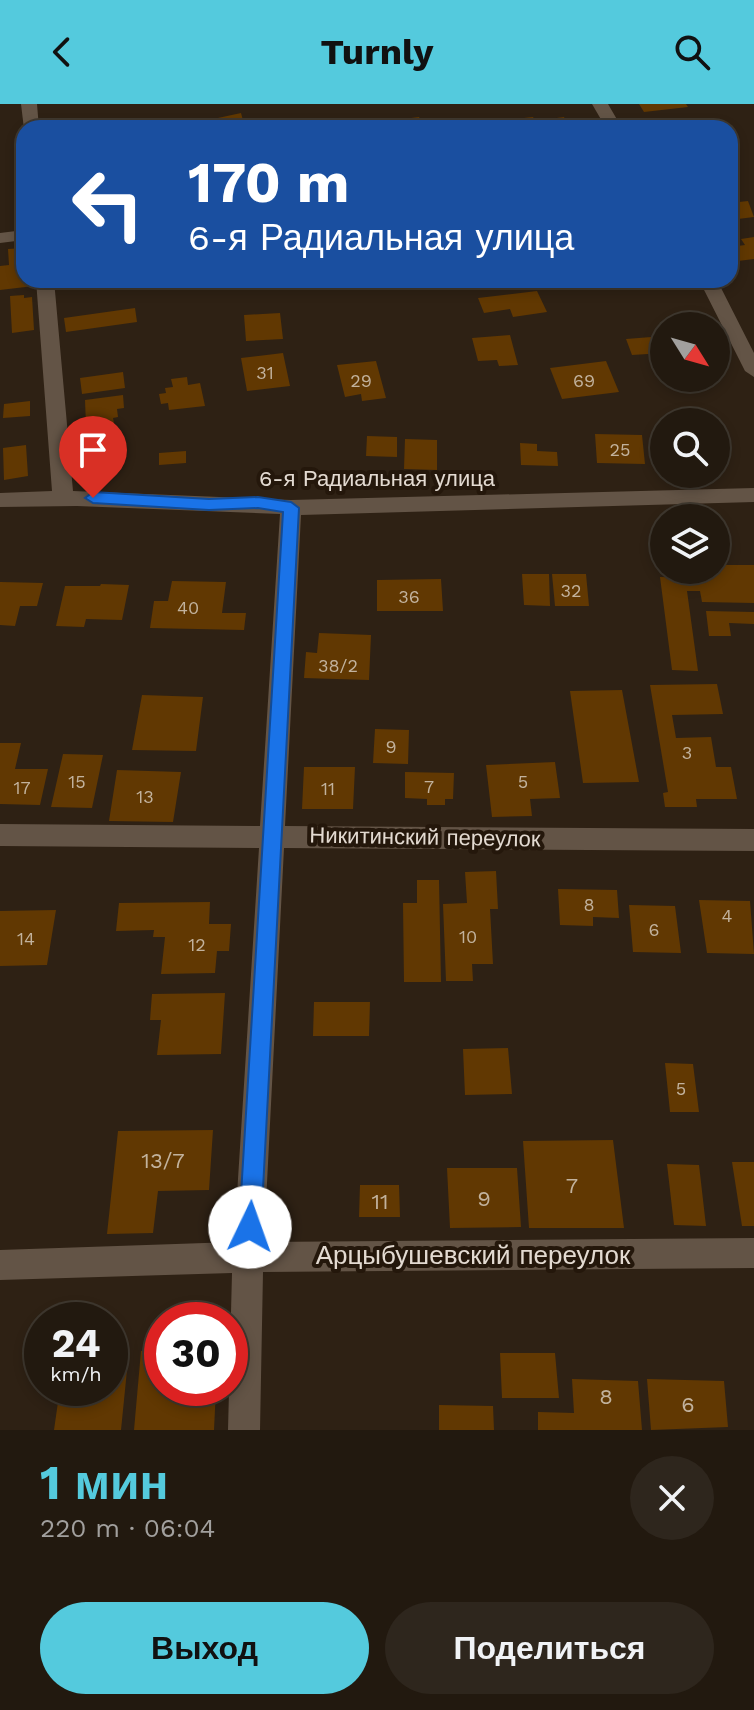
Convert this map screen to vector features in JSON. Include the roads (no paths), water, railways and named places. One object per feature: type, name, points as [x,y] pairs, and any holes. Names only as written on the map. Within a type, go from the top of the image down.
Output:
[{"type":"street","points":[[46,288],[63,496]]},
{"type":"street","points":[[712,288],[754,371]]},
{"type":"street","name":"6-я Радиальная улица","points":[[0,500],[63,496],[209,504],[258,503],[291,508],[754,495]]},
{"type":"street","points":[[244,1430],[248,1257],[291,508]]},
{"type":"street","name":"Никитинский переулок","points":[[0,835],[754,840]]},
{"type":"street","name":"Арцыбушевский переулок","points":[[0,1265],[248,1257],[754,1253]]}]
